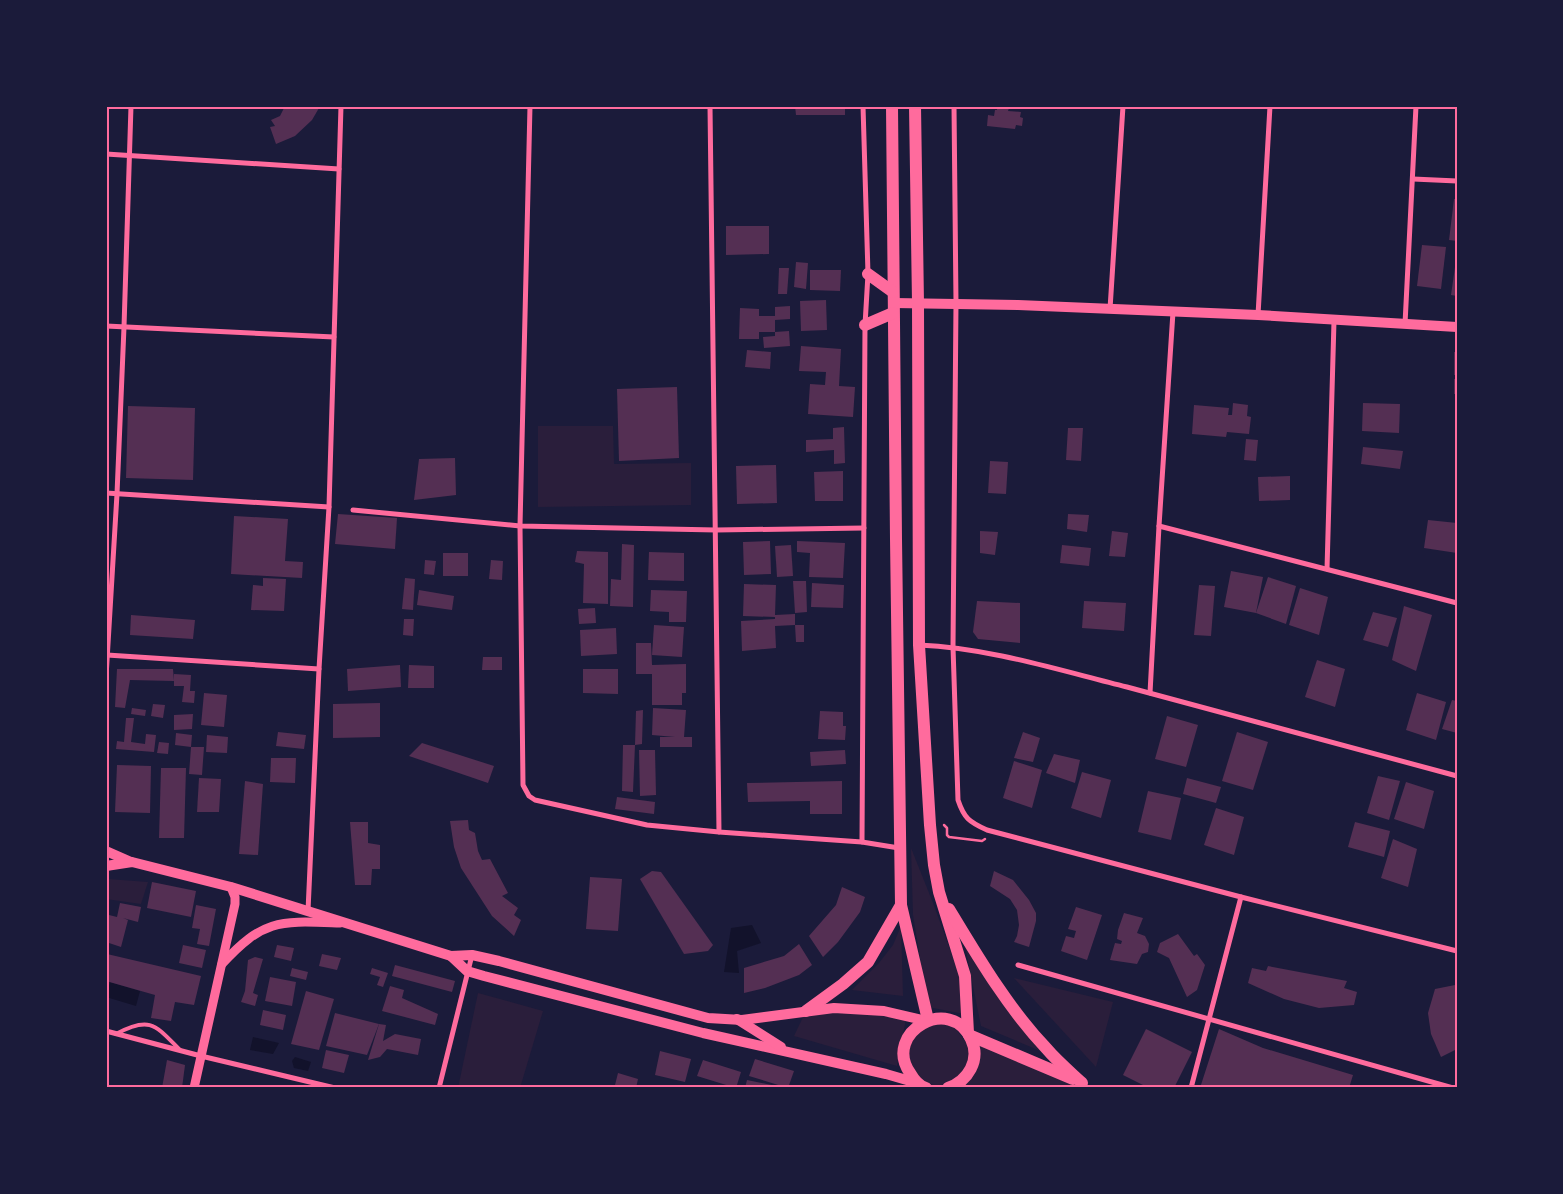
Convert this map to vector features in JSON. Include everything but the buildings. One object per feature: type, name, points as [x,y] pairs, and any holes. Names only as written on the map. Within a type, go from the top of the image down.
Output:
[{"type":"main road","points":[[892,106],[901,905],[928,1021]]},
{"type":"main road","points":[[915,106],[918,303],[919,645],[930,825],[939,892],[965,976],[969,1034],[975,1052],[972,1066],[962,1080],[948,1088]]},
{"type":"main road","points":[[868,274],[894,303]]},
{"type":"main road","points":[[865,325],[894,303],[918,303],[1258,315],[1457,327]]},
{"type":"main road","points":[[106,851],[132,862],[231,887],[450,956],[472,955],[509,963],[708,1018],[772,1017],[834,1008],[860,1008],[884,1011],[928,1021]]},
{"type":"main road","points":[[106,866],[132,862]]},
{"type":"main road","points":[[939,892],[968,941],[1023,1022],[1046,1048],[1086,1086]]},
{"type":"main road","points":[[806,1011],[843,984],[868,962],[901,905]]},
{"type":"main road","points":[[450,956],[467,971],[694,1031],[886,1074],[920,1086]]},
{"type":"main road","points":[[920,1086],[906,1066],[904,1059],[905,1047],[911,1033],[920,1024],[943,1018],[957,1023],[969,1034],[1086,1086]]},
{"type":"main road","points":[[737,1019],[764,1038],[791,1053]]},
{"type":"street","points":[[106,677],[117,494],[131,106]]},
{"type":"street","points":[[308,911],[319,669],[329,507],[341,106]]},
{"type":"street","points":[[530,106],[520,526],[523,785],[525,791],[535,800],[646,825],[862,842],[900,848]]},
{"type":"street","points":[[710,106],[719,832]]},
{"type":"street","points":[[862,842],[865,325],[868,274],[863,106]]},
{"type":"street","points":[[954,106],[956,304],[953,647],[958,800],[962,812],[972,824],[987,830],[1241,897],[1457,950]]},
{"type":"street","points":[[1110,309],[1123,106]]},
{"type":"street","points":[[1258,315],[1270,106]]},
{"type":"street","points":[[1405,325],[1416,106]]},
{"type":"street","points":[[106,154],[129,157],[339,169]]},
{"type":"street","points":[[1413,180],[1457,180]]},
{"type":"street","points":[[1150,693],[1159,526],[1174,312]]},
{"type":"street","points":[[1327,569],[1334,321]]},
{"type":"street","points":[[106,326],[334,337]]},
{"type":"street","points":[[106,493],[329,507]]},
{"type":"street","points":[[353,510],[520,526],[716,530],[864,528]]},
{"type":"street","points":[[1159,526],[1457,603]]},
{"type":"street","points":[[919,645],[953,647],[1008,657],[1150,693],[1457,776]]},
{"type":"street","points":[[107,655],[319,669]]},
{"type":"street","points":[[194,1088],[235,904],[235,897],[231,887]]},
{"type":"street","points":[[1191,1088],[1241,897]]},
{"type":"street","points":[[222,964],[246,940],[262,930],[277,924],[293,922],[344,923]]},
{"type":"street","points":[[439,1088],[472,955]]},
{"type":"street","points":[[1018,965],[1453,1088]]},
{"type":"street","points":[[106,1031],[335,1088]]},
{"type":"lane","points":[[116,1034],[138,1024],[145,1023],[160,1030],[181,1051]]},
{"type":"path","points":[[944,825],[948,828],[947,835],[949,837],[982,841],[985,839],[987,830]]},
{"type":"shaded area","points":[[538,426],[613,426],[614,464],[691,463],[691,505],[538,507]]},
{"type":"shaded area","points":[[911,848],[962,982],[964,1014],[928,1007],[913,915]]},
{"type":"shaded area","points":[[108,879],[148,882],[141,904],[106,899]]},
{"type":"shaded area","points":[[752,925],[761,943],[737,951],[739,973],[724,972],[731,928]]},
{"type":"shaded area","points":[[901,926],[903,996],[852,990],[879,963],[893,945]]},
{"type":"shaded area","points":[[965,946],[1045,1053],[981,1026]]},
{"type":"shaded area","points":[[1014,978],[1113,1002],[1096,1067]]},
{"type":"shaded area","points":[[110,982],[140,991],[136,1006],[106,997]]},
{"type":"shaded area","points":[[478,993],[543,1011],[520,1088],[458,1088]]},
{"type":"shaded area","points":[[861,1012],[906,1019],[897,1066],[794,1036],[804,1015]]},
{"type":"shaded area","points":[[933,1023],[953,1025],[971,1049],[968,1069],[942,1086],[933,1086],[918,1077],[910,1061],[910,1043],[914,1036],[920,1030]]},
{"type":"shaded area","points":[[253,1037],[279,1043],[273,1054],[250,1050]]},
{"type":"shaded area","points":[[976,1041],[1080,1088],[967,1088],[961,1086]]},
{"type":"shaded area","points":[[295,1057],[311,1062],[308,1071],[294,1068],[292,1061]]}]
